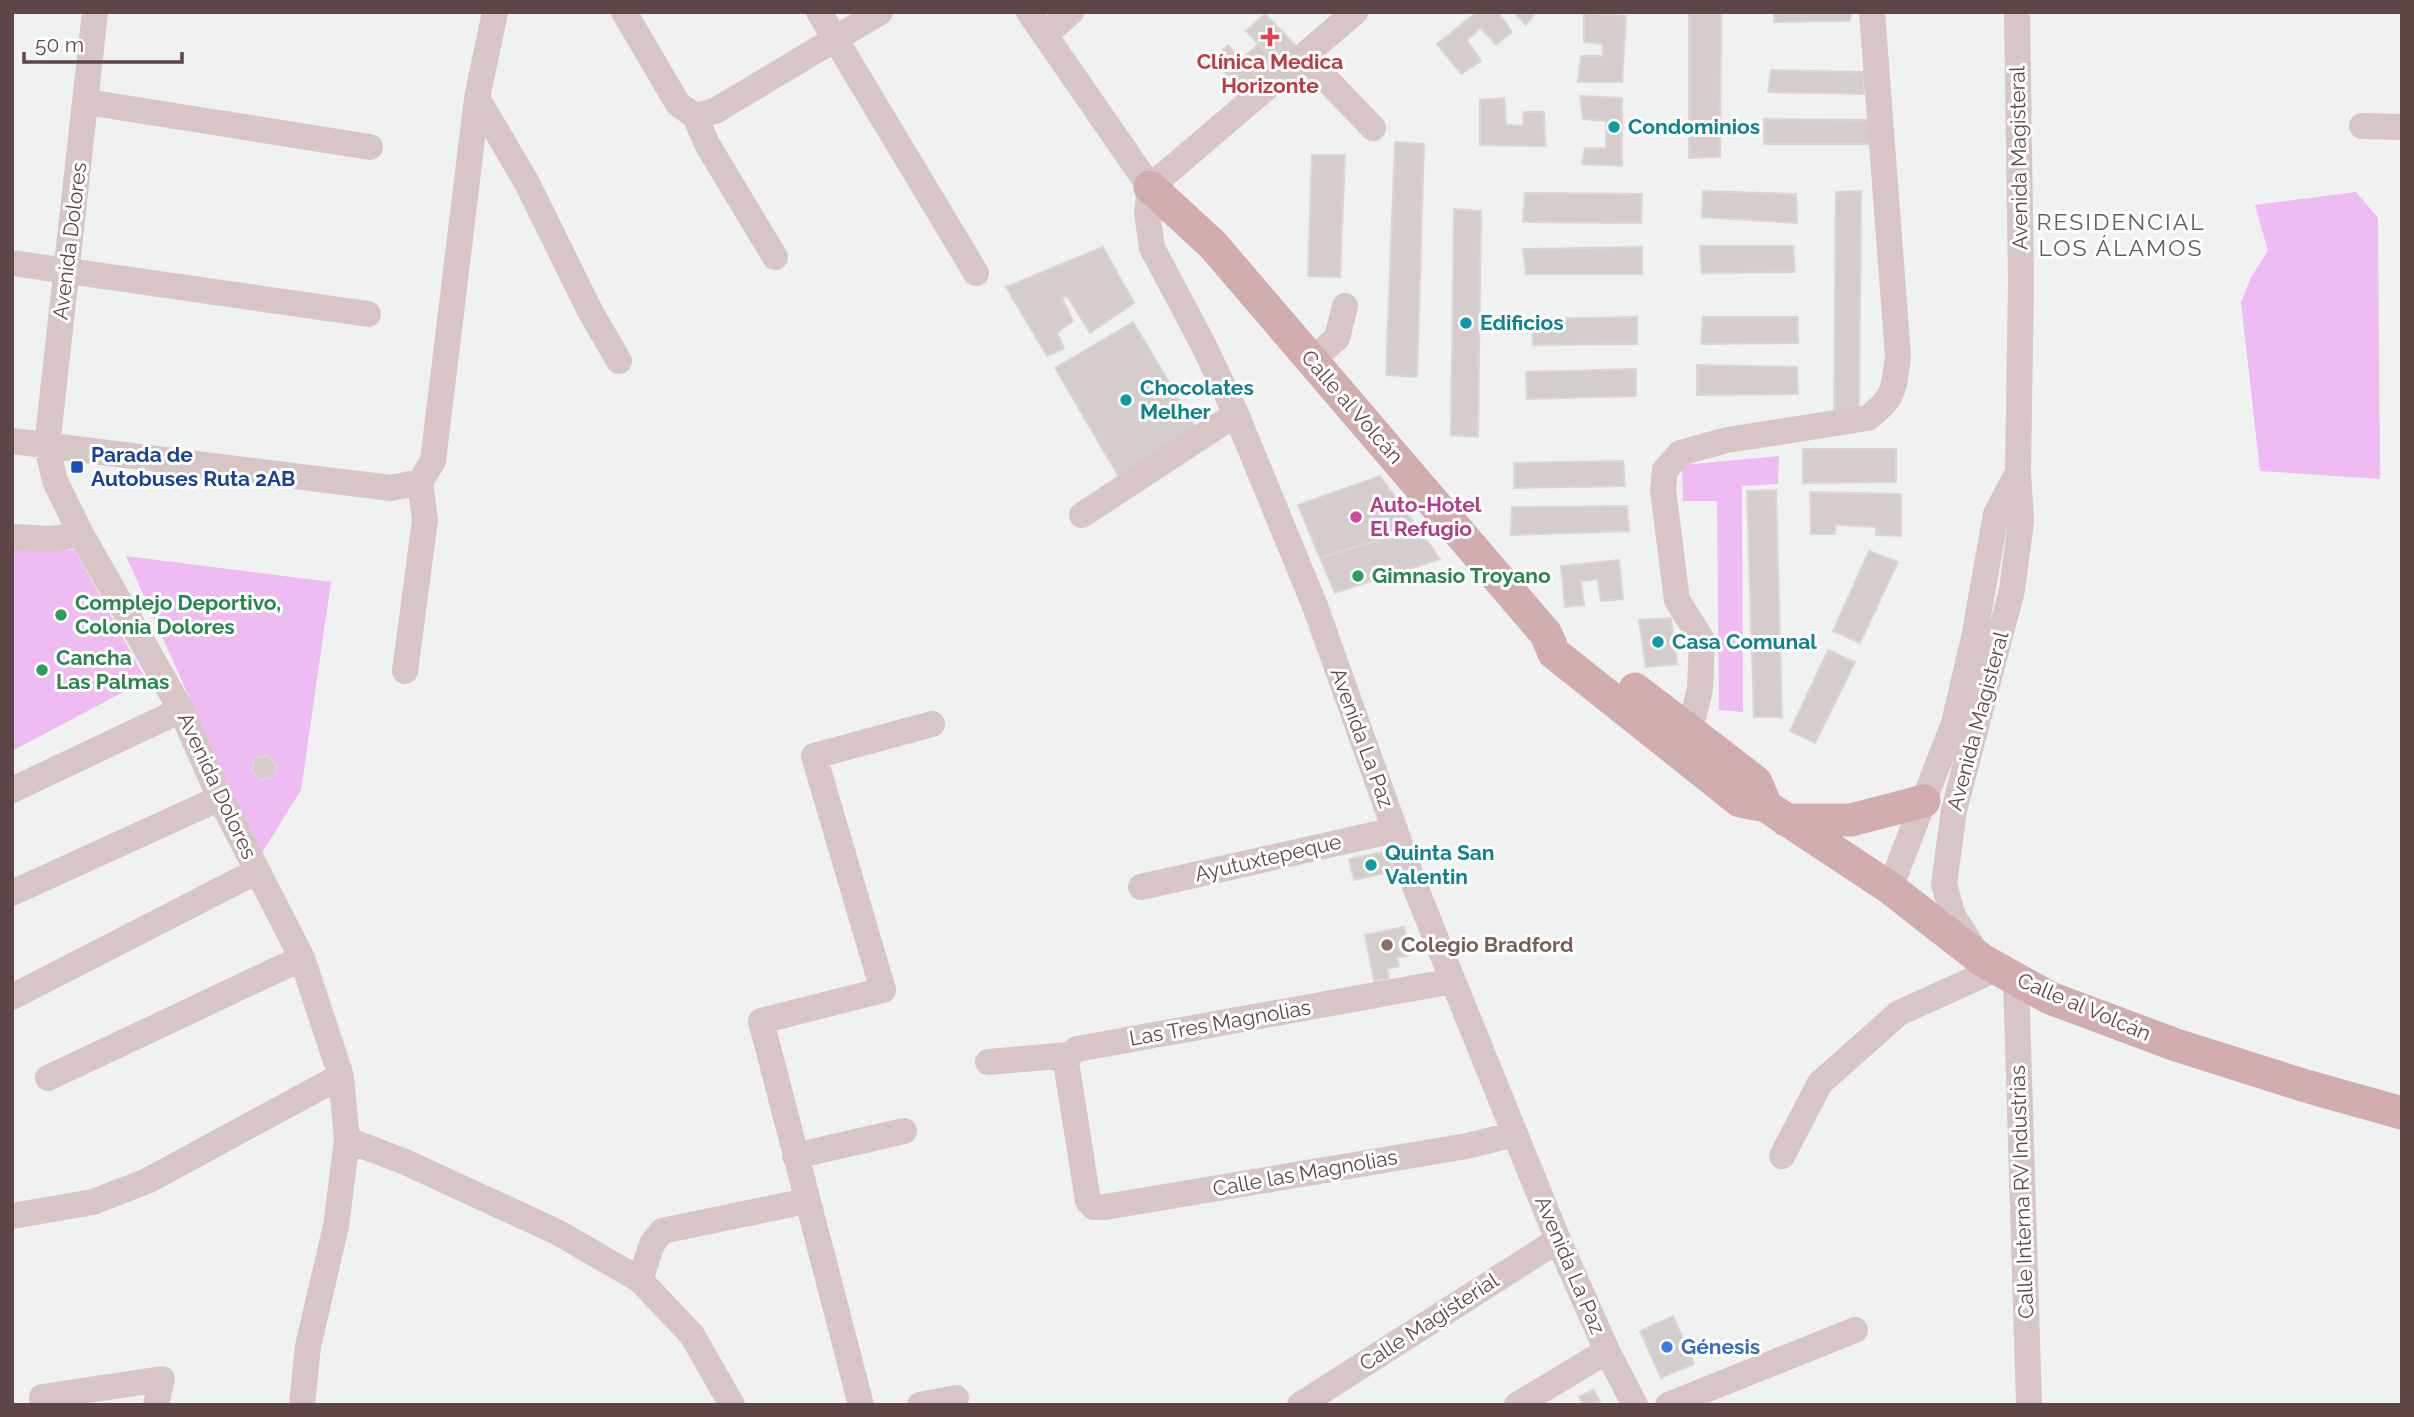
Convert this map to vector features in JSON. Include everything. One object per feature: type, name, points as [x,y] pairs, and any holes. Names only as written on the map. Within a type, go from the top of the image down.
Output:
[{"type":"main road","name":"Calle al Volcán","points":[[1150,187],[1213,245],[1546,634],[1555,653],[1740,801],[1776,813],[1891,888],[1998,969],[2050,998],[2176,1045],[2402,1113]]},
{"type":"main road","name":"Calle al Volcán","points":[[1546,634],[1568,639],[1690,730],[1756,782],[1776,813]]},
{"type":"main road","points":[[1776,813],[1851,820],[1939,806]]},
{"type":"street","name":"Avenida Dolores","points":[[95,12],[47,446],[55,481],[81,534],[181,710],[220,798],[302,958],[341,1076],[347,1140],[336,1226],[308,1346],[302,1405]]},
{"type":"street","points":[[405,671],[425,520],[420,482],[433,461],[477,98],[495,12]]},
{"type":"street","points":[[624,12],[678,104],[695,116],[707,144],[775,257]]},
{"type":"street","points":[[819,12],[976,273]]},
{"type":"street","points":[[695,116],[715,111],[880,12]]},
{"type":"street","points":[[1029,12],[1150,187],[1355,12]]},
{"type":"street","points":[[1045,34],[1071,12]]},
{"type":"street","points":[[1690,730],[1700,689],[1702,640],[1676,600],[1663,490],[1665,470],[1680,453],[1727,440],[1868,418],[1886,403],[1894,387],[1898,356],[1872,12]]},
{"type":"street","name":"Avenida Magisteral","points":[[1998,969],[1953,916],[1947,901],[1939,806],[1954,723],[1974,638],[1996,514],[2018,472],[2021,282],[2017,12]]},
{"type":"street","points":[[1304,56],[1373,128]]},
{"type":"street","points":[[477,98],[527,183],[590,311],[619,360]]},
{"type":"street","points":[[87,102],[369,147]]},
{"type":"street","points":[[2362,126],[2402,127]]},
{"type":"street","name":"Avenida La Paz","points":[[1150,187],[1147,214],[1152,248],[1204,346],[1236,414],[1315,606],[1395,830],[1453,981],[1558,1240],[1607,1351],[1635,1405]]},
{"type":"street","points":[[12,263],[368,314]]},
{"type":"street","points":[[1312,360],[1337,338],[1345,306]]},
{"type":"street","points":[[1082,515],[1236,414]]},
{"type":"street","points":[[12,441],[391,488],[420,482]]},
{"type":"street","points":[[12,537],[52,539],[81,534]]},
{"type":"street","points":[[12,790],[181,710]]},
{"type":"street","points":[[861,1405],[761,1021],[883,990],[814,756],[932,724]]},
{"type":"street","points":[[12,893],[220,798]]},
{"type":"street","name":"Avenida Magisteral","points":[[1891,888],[1939,806]]},
{"type":"street","name":"Ayutuxtepeque","points":[[1141,887],[1395,830]]},
{"type":"street","points":[[12,997],[257,871]]},
{"type":"street","points":[[48,1078],[302,958]]},
{"type":"street","points":[[1782,1156],[1820,1083],[1899,1013],[1998,969]]},
{"type":"street","name":"Calle Interna RV Industrias","points":[[1998,969],[2029,1405]]},
{"type":"street","name":"Las Tres Magnolias","points":[[988,1062],[1069,1055],[1077,1049],[1453,981]]},
{"type":"street","name":"Calle las Magnolias","points":[[1069,1055],[1066,1062],[1088,1201],[1094,1207],[1466,1146],[1515,1134]]},
{"type":"street","points":[[12,1216],[93,1202],[147,1181],[341,1076]]},
{"type":"street","points":[[795,1156],[904,1130]]},
{"type":"street","points":[[347,1140],[403,1161],[557,1232],[640,1280],[692,1335],[732,1405]]},
{"type":"street","points":[[640,1280],[652,1244],[662,1231],[806,1201]]},
{"type":"street","name":"Calle Magisterial","points":[[1300,1405],[1558,1240]]},
{"type":"street","points":[[1668,1405],[1855,1330]]},
{"type":"street","points":[[1517,1405],[1607,1351]]},
{"type":"street","points":[[42,1405],[42,1397],[162,1379],[156,1405]]},
{"type":"street","points":[[920,1405],[956,1398]]},
{"type":"shaded area","points":[[2356,192],[2378,218],[2380,479],[2260,471],[2241,302],[2251,277],[2268,251],[2255,205]]},
{"type":"shaded area","points":[[1779,456],[1778,484],[1742,486],[1743,712],[1719,710],[1717,501],[1683,501],[1682,465]]},
{"type":"shaded area","name":"Complejo Deportivo, Colonia Dolores","points":[[12,548],[75,550],[146,680],[12,751]]},
{"type":"shaded area","points":[[126,556],[331,582],[301,790],[260,856]]},
{"type":"building","points":[[1477,12],[1498,12],[1512,32],[1496,45],[1481,28],[1467,40],[1481,61],[1461,74],[1437,44]]},
{"type":"building","points":[[1514,12],[1536,12],[1526,25]]},
{"type":"building","points":[[1689,12],[1721,12],[1720,157],[1689,158]]},
{"type":"building","points":[[1774,12],[1851,12],[1850,21],[1774,22]]},
{"type":"building","points":[[1584,13],[1626,16],[1622,82],[1578,82],[1581,56],[1603,56],[1602,44],[1584,42]]},
{"type":"building","name":"Clínica Medica Horizonte","points":[[1265,14],[1296,46],[1278,64],[1246,31]]},
{"type":"building","points":[[1259,44],[1278,64],[1259,79],[1241,59]]},
{"type":"building","points":[[1228,45],[1259,79],[1244,93],[1213,59]]},
{"type":"building","points":[[1771,70],[1864,72],[1864,94],[1768,92]]},
{"type":"building","name":"Condominios","points":[[1580,96],[1622,98],[1622,166],[1582,164],[1585,148],[1606,148],[1606,121],[1583,119]]},
{"type":"building","points":[[1504,98],[1506,125],[1523,126],[1524,112],[1544,112],[1545,146],[1480,145],[1480,100]]},
{"type":"building","points":[[1764,119],[1871,120],[1872,144],[1764,144]]},
{"type":"building","points":[[1395,142],[1424,144],[1417,377],[1386,375]]},
{"type":"building","points":[[1312,155],[1345,155],[1340,277],[1308,276]]},
{"type":"building","points":[[1703,191],[1796,194],[1797,223],[1702,217]]},
{"type":"building","points":[[1861,191],[1859,411],[1834,410],[1836,192]]},
{"type":"building","points":[[1525,193],[1642,194],[1641,223],[1523,222]]},
{"type":"building","name":"Edificios","points":[[1454,209],[1481,211],[1478,437],[1451,435]]},
{"type":"building","points":[[1700,246],[1793,246],[1795,272],[1702,273]]},
{"type":"building","name":"Chocolates Melher","points":[[1103,247],[1134,303],[1090,333],[1067,296],[1062,298],[1073,321],[1057,333],[1064,349],[1047,356],[1006,287]]},
{"type":"building","points":[[1642,247],[1642,274],[1526,274],[1523,249]]},
{"type":"building","points":[[1637,317],[1637,344],[1533,345],[1532,319]]},
{"type":"building","points":[[1703,317],[1798,317],[1798,343],[1701,344]]},
{"type":"building","name":"Chocolates Melher","points":[[1133,322],[1198,431],[1119,477],[1055,368]]},
{"type":"building","points":[[1697,365],[1797,367],[1798,394],[1697,395]]},
{"type":"building","points":[[1636,369],[1636,396],[1527,399],[1526,372]]},
{"type":"building","points":[[1803,449],[1896,449],[1896,482],[1803,483]]},
{"type":"building","points":[[1623,461],[1625,486],[1514,488],[1514,463]]},
{"type":"building","name":"Auto-Hotel El Refugio","points":[[1380,476],[1418,528],[1320,558],[1298,505]]},
{"type":"building","points":[[1776,490],[1782,717],[1754,717],[1747,491]]},
{"type":"building","points":[[1810,492],[1901,494],[1901,536],[1876,535],[1876,527],[1835,525],[1835,534],[1811,534]]},
{"type":"building","points":[[1627,506],[1629,531],[1511,535],[1512,507]]},
{"type":"building","name":"Gimnasio Troyano","points":[[1418,528],[1440,559],[1335,593],[1320,558]]},
{"type":"building","points":[[1869,551],[1898,562],[1860,643],[1833,631]]},
{"type":"building","points":[[1619,560],[1623,599],[1601,601],[1598,579],[1581,581],[1584,605],[1565,607],[1561,566]]},
{"type":"building","name":"Casa Comunal","points":[[1671,618],[1677,664],[1646,667],[1639,620]]},
{"type":"building","points":[[1828,650],[1855,662],[1815,743],[1790,731]]},
{"type":"building","points":[[267,755],[277,765],[273,777],[260,780],[252,772],[254,759]]},
{"type":"building","name":"Quinta San Valentin","points":[[1389,851],[1394,871],[1354,880],[1349,859]]},
{"type":"building","name":"Colegio Bradford","points":[[1404,927],[1410,955],[1397,958],[1399,966],[1387,969],[1389,978],[1374,981],[1365,935]]},
{"type":"building","name":"Génesis","points":[[1673,1316],[1694,1364],[1661,1378],[1640,1331]]},
{"type":"building","points":[[1593,1390],[1600,1401],[1593,1405],[1583,1405],[1579,1397]]},
{"type":"place","name":"Clínica Medica Horizonte","points":[[1270,37]]},
{"type":"place","name":"Condominios","points":[[1614,127]]},
{"type":"place","name":"Edificios","points":[[1466,323]]},
{"type":"place","name":"Chocolates Melher","points":[[1126,400]]},
{"type":"place","name":"Parada de Autobuses Ruta 2AB","points":[[77,467]]},
{"type":"place","name":"Auto-Hotel El Refugio","points":[[1356,517]]},
{"type":"place","name":"Gimnasio Troyano","points":[[1358,576]]},
{"type":"place","name":"Complejo Deportivo, Colonia Dolores","points":[[61,615]]},
{"type":"place","name":"Casa Comunal","points":[[1658,642]]},
{"type":"place","name":"Cancha Las Palmas","points":[[42,670]]},
{"type":"place","name":"Quinta San Valentin","points":[[1371,865]]},
{"type":"place","name":"Colegio Bradford","points":[[1387,945]]},
{"type":"place","name":"Génesis","points":[[1667,1347]]},
{"type":"district","name":"RESIDENCIAL LOS ÁLAMOS","points":[[2121,235]]}]
